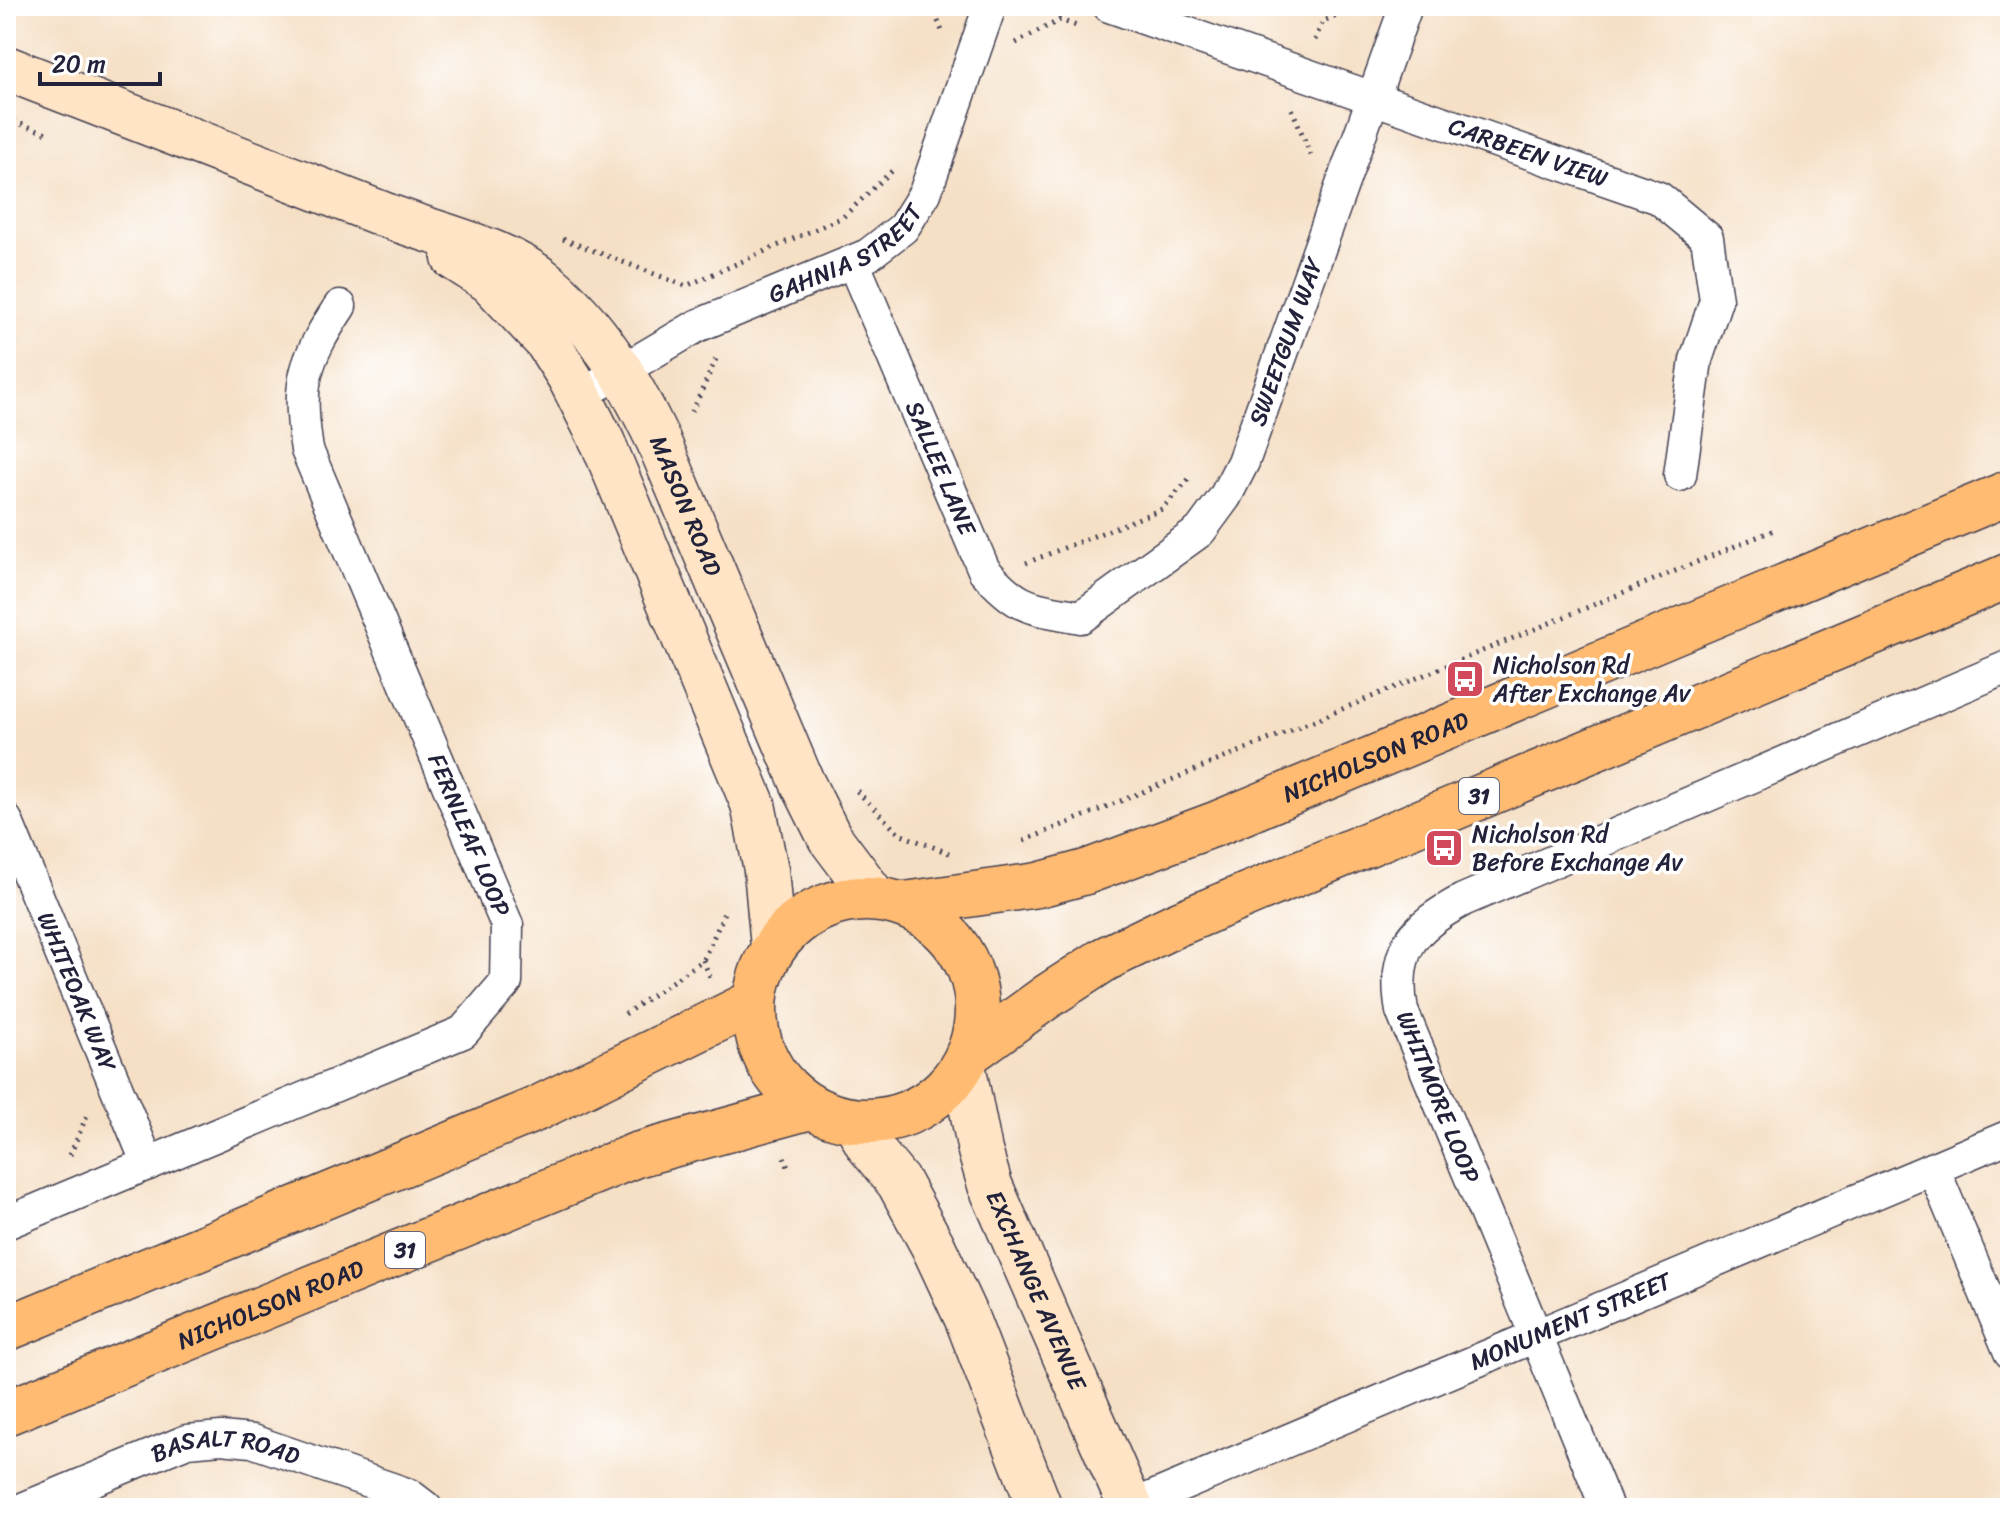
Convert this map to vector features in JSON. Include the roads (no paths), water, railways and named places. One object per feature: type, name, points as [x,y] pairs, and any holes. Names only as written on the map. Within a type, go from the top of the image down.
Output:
[{"type":"main road","name":"NICHOLSON ROAD","points":[[890,901],[943,929],[964,956],[975,988],[977,1022],[966,1060],[948,1086],[929,1103],[906,1115],[881,1121],[855,1121],[810,1107],[786,1088],[767,1062],[756,1033],[740,1008],[773,947],[792,925],[818,909],[845,900],[890,901],[1038,885],[1086,872],[1218,823],[2010,492]]},
{"type":"main road","name":"NICHOLSON ROAD","points":[[966,1060],[1105,959],[1175,925],[2010,575]]},
{"type":"main road","points":[[6,1329],[536,1109],[740,1008]]},
{"type":"main road","name":"NICHOLSON ROAD","points":[[6,1413],[636,1155],[810,1107]]},
{"type":"street","name":"GAHNIA STREET","points":[[579,396],[703,324],[868,255],[903,228],[925,193],[990,6]]},
{"type":"street","name":"SWEETGUM WAY","points":[[1081,617],[1200,531],[1225,497],[1243,462],[1406,6]]},
{"type":"street","name":"CARBEEN VIEW","points":[[1099,18],[1302,73],[1659,198],[1707,238],[1716,300],[1696,360],[1680,475]]},
{"type":"street","name":"MASON ROAD","points":[[6,68],[388,217],[498,255],[544,281],[581,316],[622,372],[658,440],[802,782],[830,838],[890,901]]},
{"type":"street","name":"MASON ROAD","points":[[388,217],[490,281],[547,342],[579,396],[603,443],[753,804],[766,870],[773,947]]},
{"type":"street","name":"SALLEE LANE","points":[[853,262],[984,570],[1020,605],[1081,617]]},
{"type":"street","name":"FERNLEAF LOOP","points":[[6,1223],[463,1032],[506,982],[507,925],[307,450],[301,408],[304,371],[319,337],[340,306]]},
{"type":"street","name":"WHITMORE LOOP","points":[[1607,1508],[1402,1011],[1398,992],[1399,975],[1413,934],[1437,914],[1463,900],[2010,666]]},
{"type":"street","name":"WHITEOAK WAY","points":[[6,820],[148,1164]]},
{"type":"street","name":"EXCHANGE AVENUE","points":[[966,1060],[980,1151],[990,1185],[1131,1507]]},
{"type":"street","points":[[855,1121],[868,1145],[899,1183],[933,1246],[967,1319],[1040,1508]]},
{"type":"street","name":"MONUMENT STREET","points":[[1131,1507],[2010,1136]]},
{"type":"street","points":[[1934,1170],[2010,1352]]},
{"type":"street","name":"BASALT ROAD","points":[[25,1508],[187,1441],[221,1438],[252,1441],[409,1495],[426,1508]]},
{"type":"place","name":"Nicholson Rd After Exchange Av","points":[[1465,679]]},
{"type":"place","name":"Nicholson Rd Before Exchange Av","points":[[1444,848]]}]
